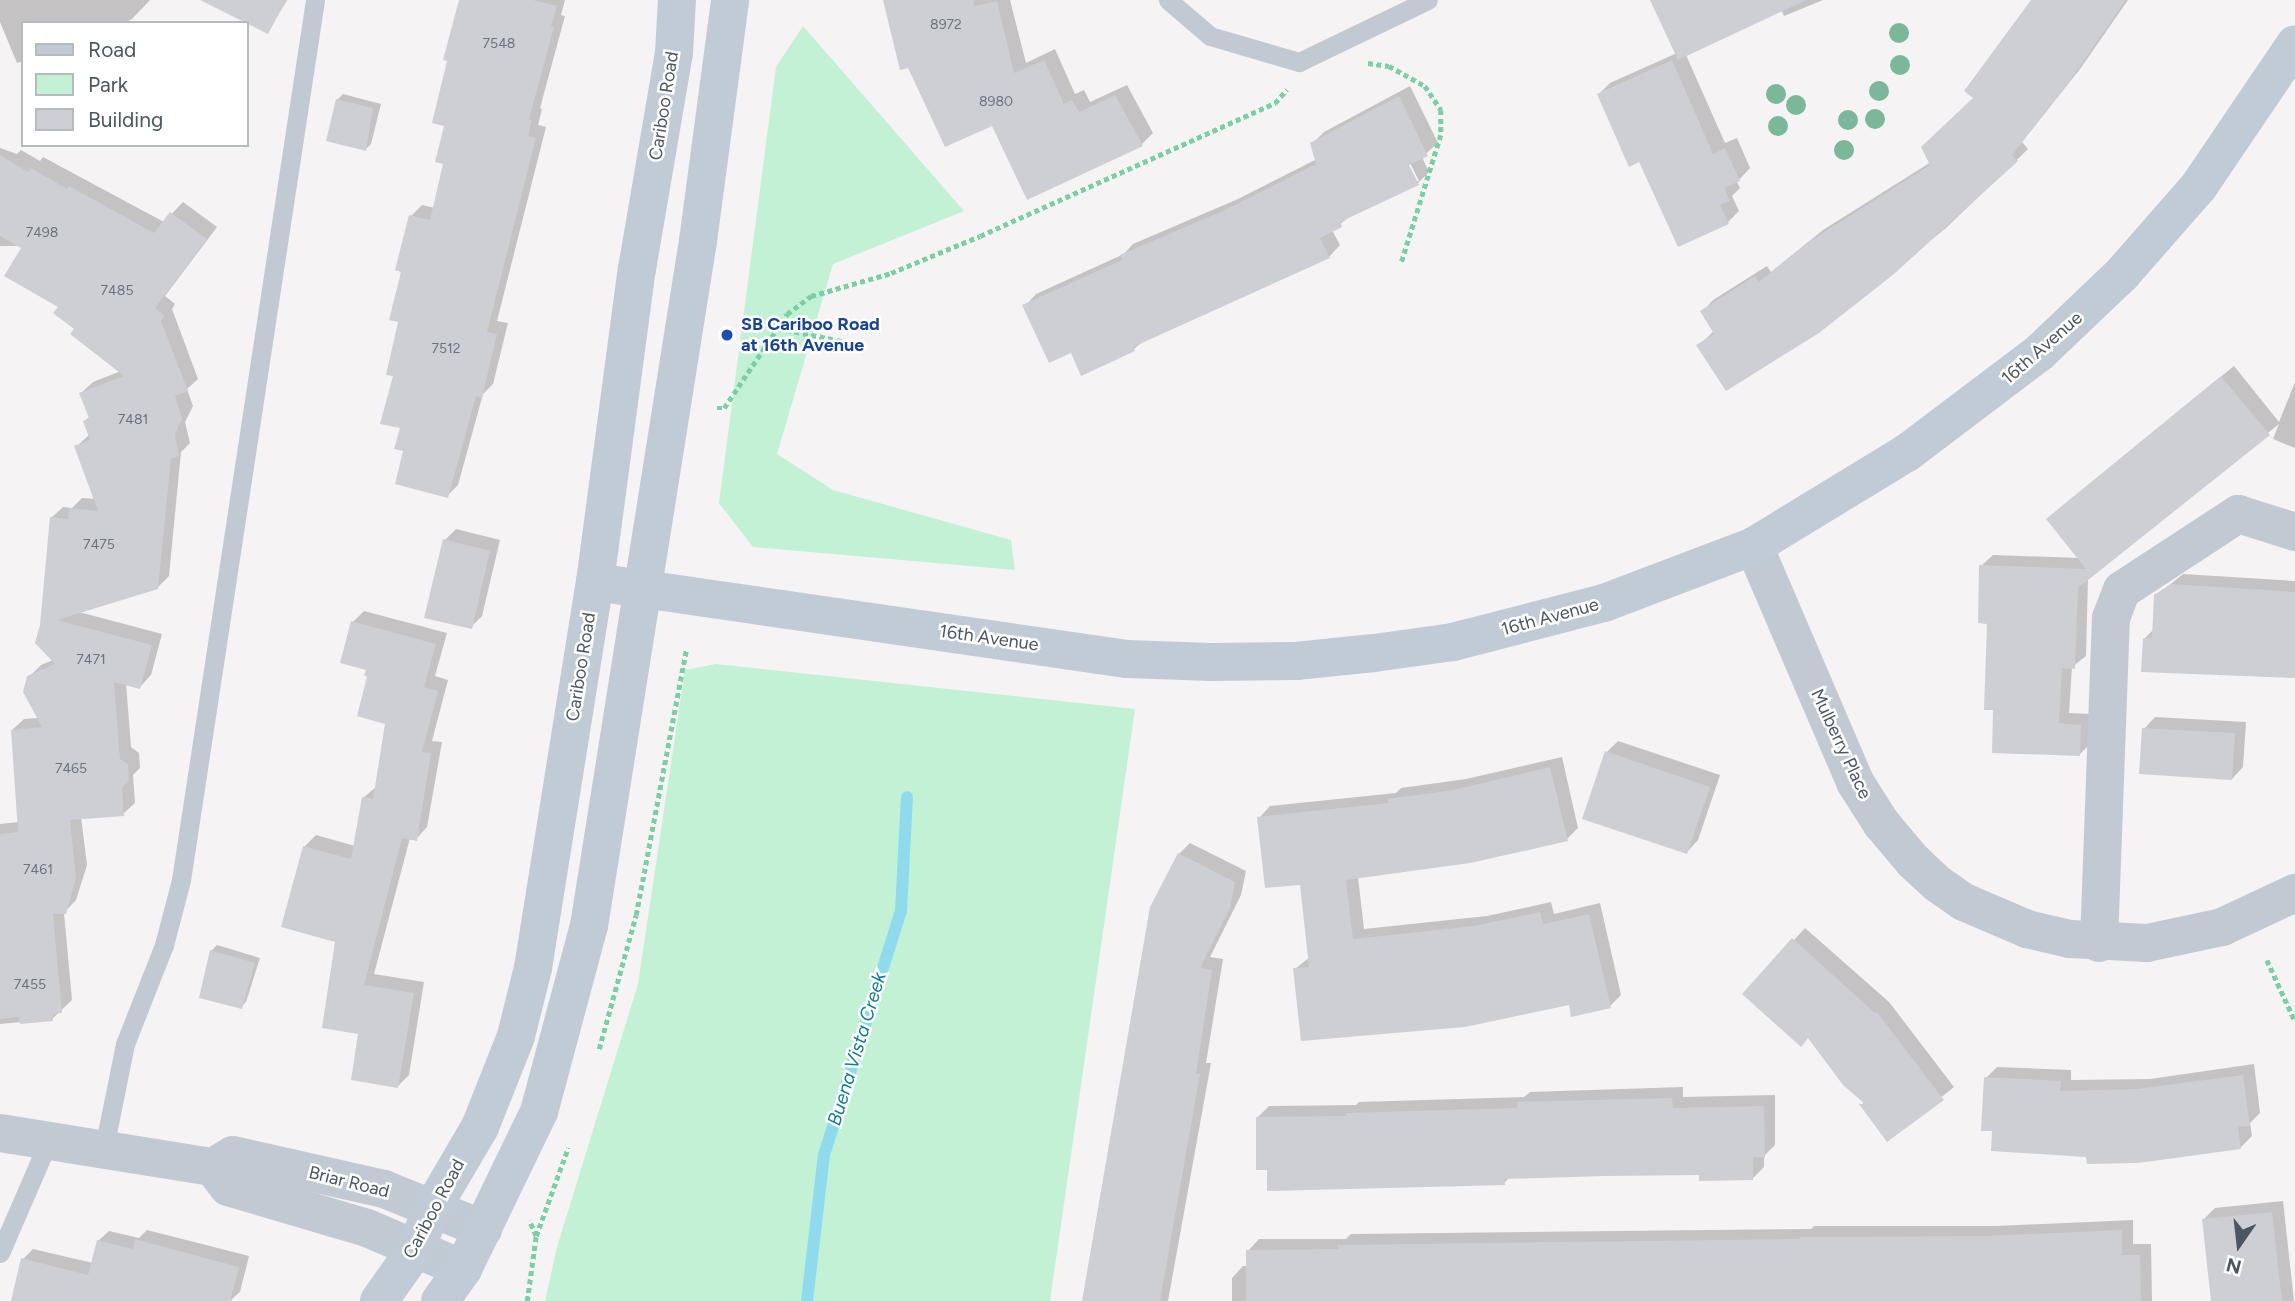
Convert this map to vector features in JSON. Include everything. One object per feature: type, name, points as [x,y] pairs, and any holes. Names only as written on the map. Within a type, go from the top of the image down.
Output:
[{"type":"street","name":"Cariboo Road","points":[[379,1301],[415,1250],[433,1207],[480,1127],[519,1025],[533,968],[595,583],[637,269],[674,53],[677,0]]},
{"type":"street","points":[[440,1301],[463,1269],[539,1112],[589,926],[698,241],[730,0]]},
{"type":"street","name":"16th Avenue","points":[[595,583],[643,587],[1127,659],[1211,662],[1296,661],[1453,642],[1528,625],[1604,603],[1754,547],[1938,431],[2039,353],[2083,314],[2138,257],[2199,186],[2295,44]]},
{"type":"street","points":[[2099,943],[2111,618],[2122,590],[2238,514],[2295,532]]},
{"type":"street","name":"Mulberry Place","points":[[1754,547],[1855,782],[1881,823],[1913,861],[1938,884],[1993,917],[2027,929],[2099,943],[2147,943],[2185,937],[2222,927],[2295,893]]},
{"type":"street","name":"Briar Road","points":[[0,1133],[213,1167],[233,1155],[384,1189],[483,1229]]},
{"type":"street","points":[[213,1167],[228,1187],[367,1228],[463,1269]]},
{"type":"lane","points":[[104,1148],[125,1044],[164,945],[181,880],[315,0]]},
{"type":"lane","points":[[1168,0],[1210,36],[1299,62],[1428,0]]},
{"type":"lane","points":[[0,1252],[48,1142]]},
{"type":"path","points":[[1358,61],[1390,66],[1425,86],[1441,110],[1441,135],[1401,264]]},
{"type":"path","points":[[717,408],[724,408],[787,314],[811,296],[891,273],[980,236],[1275,103],[1297,77],[1299,62]]},
{"type":"path","points":[[778,328],[866,346]]},
{"type":"path","points":[[2267,960],[2295,1021]]},
{"type":"path","points":[[527,1301],[536,1236]]},
{"type":"green space","points":[[803,26],[964,211],[833,264],[777,454],[833,490],[1011,540],[1015,570],[753,547],[719,503],[776,67]]},
{"type":"green space","points":[[716,664],[1135,709],[1050,1301],[545,1301],[557,1247],[638,984],[685,670]]},
{"type":"building","points":[[200,0],[286,0],[268,34],[248,24],[248,21],[242,21]]},
{"type":"building","points":[[459,0],[533,0],[557,6],[551,26],[554,27],[529,119],[532,120],[528,136],[536,138],[487,332],[497,334],[482,398],[476,396],[448,498],[395,484],[403,451],[394,449],[400,428],[380,424],[393,376],[386,375],[398,322],[389,320],[401,272],[395,270],[409,215],[430,220],[443,164],[435,162],[444,126],[432,123],[447,61],[443,60]]},
{"type":"building","points":[[883,0],[973,0],[974,6],[997,1],[1014,73],[1044,60],[1064,104],[1072,100],[1079,112],[1115,95],[1143,146],[1027,200],[992,126],[945,147],[908,68],[900,70]]},
{"type":"building","points":[[1650,0],[1806,0],[1678,60]]},
{"type":"building","points":[[2031,0],[2126,0],[2069,82],[2012,155],[2018,161],[1894,274],[1819,333],[1726,391],[1696,345],[1714,334],[1700,311],[1755,276],[1759,282],[1810,241],[1930,165],[1921,147],[1973,98],[1964,91]]},
{"type":"building","points":[[1672,60],[1713,154],[1725,148],[1740,181],[1724,188],[1730,201],[1720,205],[1729,224],[1678,247],[1639,162],[1629,167],[1597,94]]},
{"type":"building","points":[[1399,96],[1428,156],[1409,165],[1419,185],[1340,222],[1342,227],[1320,238],[1330,258],[1133,347],[1135,351],[1081,376],[1071,353],[1049,363],[1022,305],[1122,260],[1120,255],[1225,210],[1316,164],[1310,143]]},
{"type":"building","points":[[336,99],[373,108],[366,151],[326,141]]},
{"type":"building","points":[[0,155],[28,172],[31,168],[67,189],[69,186],[154,233],[170,212],[207,239],[155,308],[165,316],[161,321],[188,391],[175,396],[182,419],[175,434],[179,456],[171,459],[158,589],[57,620],[152,645],[140,689],[114,682],[120,759],[128,764],[129,781],[122,788],[124,816],[70,820],[76,878],[66,914],[53,914],[62,1013],[53,1014],[53,1021],[20,1024],[19,1017],[0,1019],[0,834],[18,832],[11,730],[42,727],[23,692],[27,676],[55,664],[35,643],[40,625],[50,517],[68,519],[69,508],[98,511],[74,446],[90,440],[83,421],[89,418],[79,393],[124,376],[70,334],[74,329],[53,313],[58,307],[4,276],[21,248],[0,236]]},
{"type":"building","points":[[2221,376],[2270,435],[2078,588],[2075,669],[2062,668],[2059,723],[2081,725],[2080,756],[1992,753],[1993,710],[1984,710],[1987,624],[1978,623],[1979,565],[2086,569],[2046,519]]},
{"type":"building","points":[[443,539],[490,551],[472,629],[424,618]]},
{"type":"building","points":[[2171,584],[2295,592],[2295,678],[2141,672],[2143,638],[2152,638],[2154,595]]},
{"type":"building","points":[[351,621],[436,644],[424,687],[438,691],[422,752],[431,753],[417,841],[402,838],[364,985],[414,993],[398,1088],[351,1080],[358,1034],[322,1028],[335,942],[281,927],[303,846],[351,859],[362,797],[373,799],[385,724],[357,716],[367,677],[364,675],[366,670],[340,663]]},
{"type":"building","points":[[2142,728],[2235,733],[2232,780],[2139,774]]},
{"type":"building","points":[[1605,751],[1710,787],[1687,854],[1582,819]]},
{"type":"building","points":[[1550,767],[1568,841],[1470,863],[1346,880],[1353,939],[1474,926],[1540,912],[1543,924],[1589,914],[1611,1008],[1571,1017],[1569,1005],[1465,1027],[1301,1041],[1293,968],[1309,967],[1300,885],[1265,888],[1257,817],[1388,803],[1388,799],[1453,790]]},
{"type":"building","points":[[1178,853],[1235,882],[1230,908],[1200,968],[1212,970],[1196,1074],[1200,1074],[1160,1301],[1082,1301],[1150,907]]},
{"type":"building","points":[[1792,938],[1877,1012],[1944,1100],[1887,1142],[1859,1104],[1865,1104],[1843,1085],[1808,1038],[1801,1047],[1742,994]]},
{"type":"building","points":[[210,950],[255,963],[242,1009],[199,998]]},
{"type":"building","points":[[2243,1075],[2250,1126],[2238,1127],[2241,1149],[2138,1163],[2087,1164],[2086,1157],[1991,1151],[1992,1131],[1981,1131],[1984,1077],[2061,1081],[2060,1091],[2137,1089]]},
{"type":"building","points":[[1672,1098],[1673,1108],[1764,1106],[1765,1158],[1753,1157],[1753,1180],[1699,1181],[1699,1175],[1604,1176],[1504,1179],[1505,1185],[1267,1191],[1267,1170],[1256,1170],[1256,1117],[1346,1116],[1346,1113],[1517,1108],[1517,1102]]},
{"type":"building","points":[[2272,1212],[2282,1301],[2211,1301],[2202,1219]]},
{"type":"building","points":[[2122,1230],[2122,1255],[2140,1255],[2141,1301],[1246,1301],[1246,1250],[1338,1249],[1338,1245],[1983,1236]]},
{"type":"building","points":[[135,1239],[239,1267],[230,1301],[11,1301],[21,1258],[88,1275],[97,1240],[133,1249]]},
{"type":"waterway","name":"Buena Vista Creek","points":[[807,1301],[824,1155],[901,911],[907,797]]},
{"type":"place","name":"SB Cariboo Road at 16th Avenue","points":[[727,335]]}]
